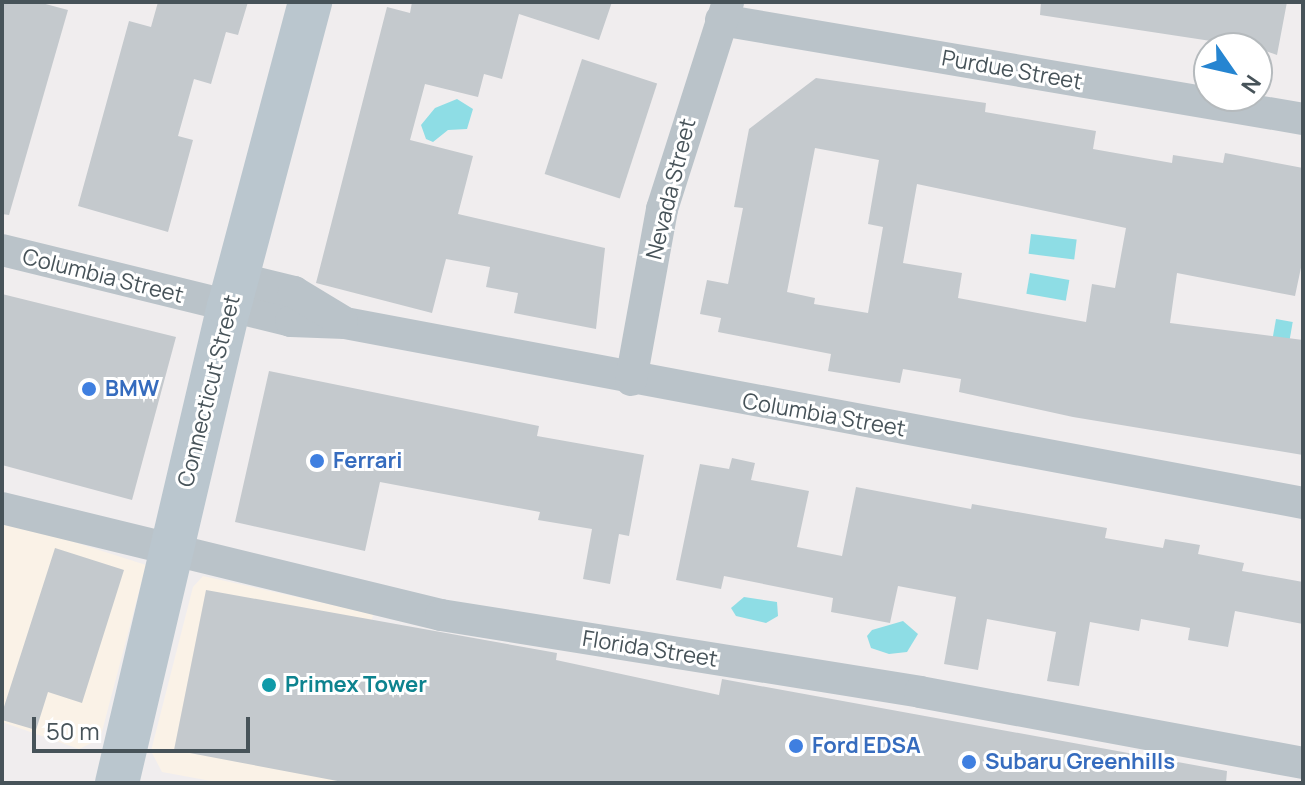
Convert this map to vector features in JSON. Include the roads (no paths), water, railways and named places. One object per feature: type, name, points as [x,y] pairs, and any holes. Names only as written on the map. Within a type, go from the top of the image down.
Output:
[{"type":"street","name":"Connecticut Street","points":[[117,783],[169,552],[233,293],[310,2]]},
{"type":"street","name":"Purdue Street","points":[[724,11],[1303,119]]},
{"type":"street","name":"Nevada Street","points":[[631,380],[662,209],[724,11]]},
{"type":"street","name":"Columbia Street","points":[[2,250],[233,293],[291,321],[345,323],[631,380],[1303,503]]},
{"type":"street","name":"Florida Street","points":[[2,508],[169,552],[441,615],[920,692],[1303,763]]},
{"type":"water","points":[[457,99],[473,109],[467,129],[448,130],[433,142],[426,139],[421,125],[435,108]]},
{"type":"water","points":[[1031,234],[1077,240],[1074,259],[1029,254]]},
{"type":"water","points":[[1030,273],[1069,280],[1066,301],[1026,294]]},
{"type":"water","points":[[1276,319],[1293,322],[1285,366],[1268,363]]},
{"type":"water","points":[[744,597],[777,602],[778,616],[766,623],[736,616],[731,608]]},
{"type":"water","points":[[903,621],[918,634],[907,652],[889,654],[871,648],[867,636],[872,630]]},
{"type":"place","name":"BMW","points":[[89,389]]},
{"type":"place","name":"Ferrari","points":[[317,461]]},
{"type":"place","name":"Primex Tower","points":[[269,685]]},
{"type":"place","name":"Ford EDSA","points":[[796,746]]},
{"type":"place","name":"Subaru Greenhills","points":[[969,762]]}]
